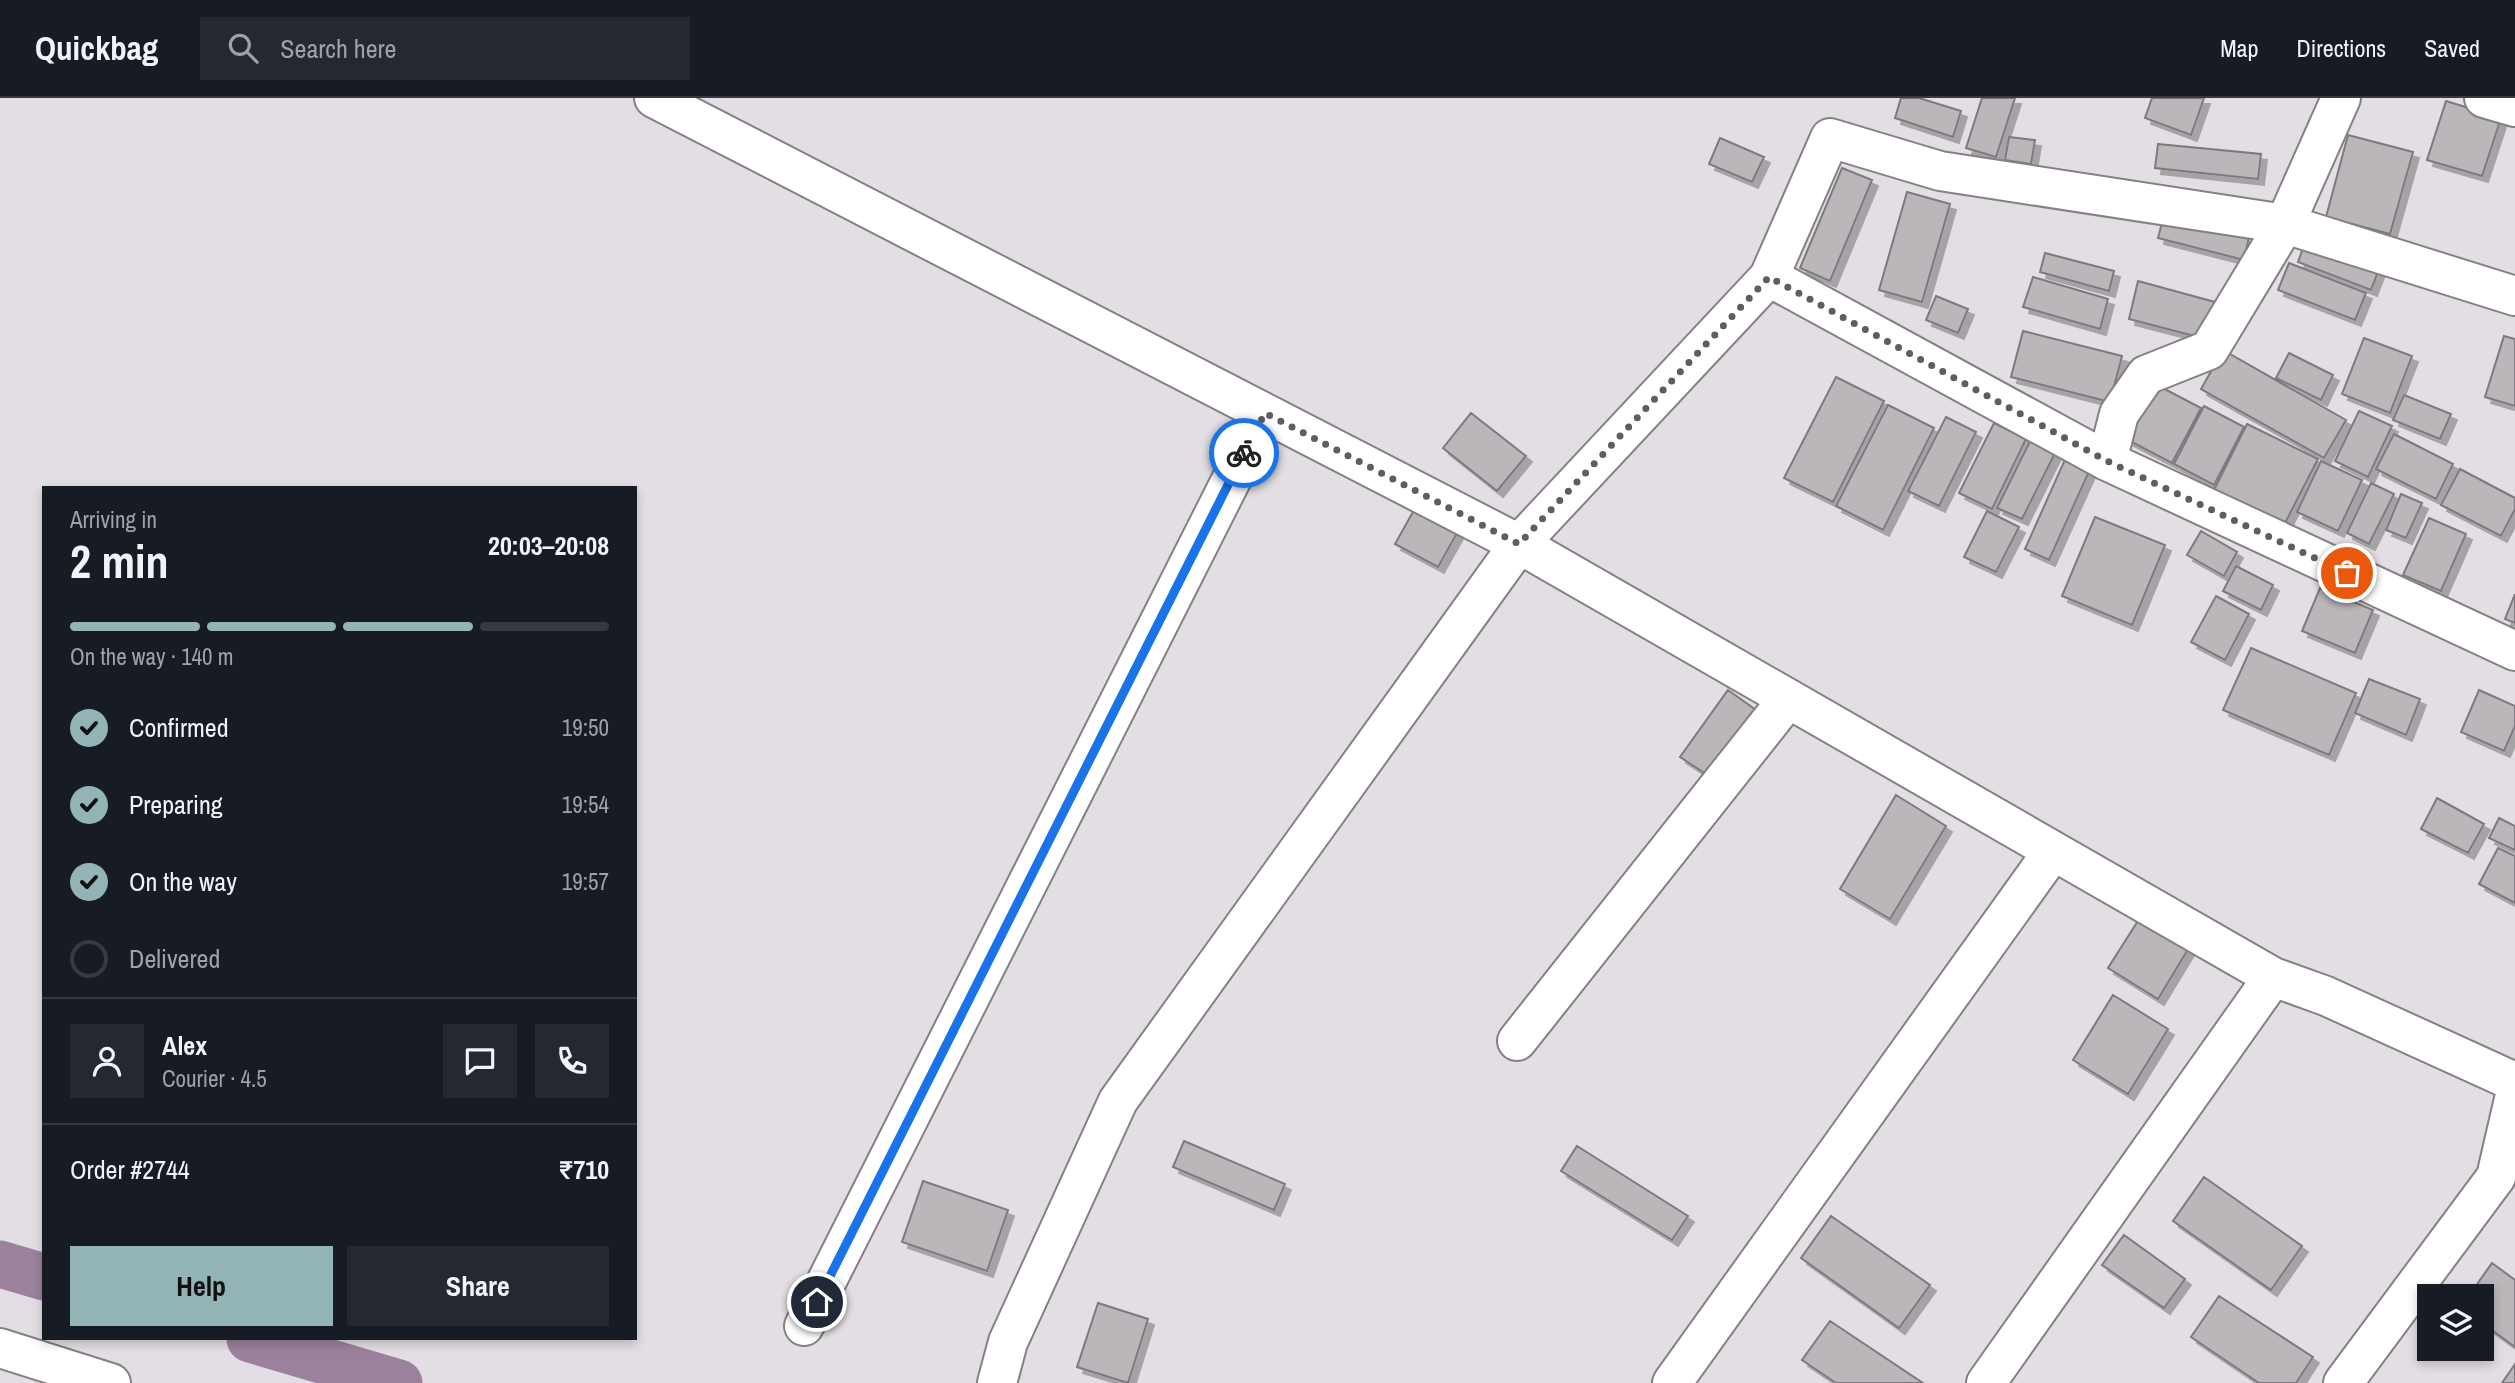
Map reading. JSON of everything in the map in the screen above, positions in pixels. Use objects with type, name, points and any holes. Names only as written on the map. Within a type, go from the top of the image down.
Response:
[{"type":"street","points":[[653,98],[1519,544],[2273,977],[2326,996],[2515,1082]]},
{"type":"street","points":[[2107,461],[2119,414],[2146,375],[2209,350],[2285,224],[2341,98]]},
{"type":"street","points":[[2484,98],[2515,107]]},
{"type":"street","points":[[997,1383],[1008,1342],[1118,1101],[1519,544],[1769,277],[1830,138],[1940,171],[2285,224],[2515,296]]},
{"type":"street","points":[[1769,277],[2107,461],[2515,651]]},
{"type":"street","points":[[804,1326],[1265,413]]},
{"type":"street","points":[[1517,1041],[1788,699]]},
{"type":"street","points":[[1672,1383],[2053,850]]},
{"type":"street","points":[[1986,1383],[2273,977]]},
{"type":"street","points":[[2343,1383],[2496,1177],[2515,1095]]},
{"type":"street","points":[[0,1348],[111,1383]]},
{"type":"building","points":[[1901,98],[1919,98],[1961,111],[1953,137],[1895,118]]},
{"type":"building","points":[[1982,98],[2015,98],[1996,157],[1966,148]]},
{"type":"building","points":[[2152,98],[2204,98],[2191,135],[2145,118]]},
{"type":"building","points":[[2446,101],[2501,118],[2482,176],[2427,160]]},
{"type":"building","points":[[2348,135],[2413,152],[2390,234],[2326,217]]},
{"type":"building","points":[[2009,137],[2035,140],[2031,164],[2005,160]]},
{"type":"building","points":[[1720,138],[1764,157],[1752,182],[1709,164]]},
{"type":"building","points":[[2158,144],[2261,154],[2258,179],[2155,168]]},
{"type":"building","points":[[1842,168],[1872,180],[1830,281],[1800,268]]},
{"type":"building","points":[[1907,192],[1950,204],[1922,302],[1879,290]]},
{"type":"building","points":[[2164,215],[2249,237],[2244,260],[2158,238]]},
{"type":"building","points":[[2306,240],[2379,269],[2371,290],[2298,262]]},
{"type":"building","points":[[2045,253],[2114,271],[2109,291],[2040,272]]},
{"type":"building","points":[[2289,263],[2366,293],[2355,320],[2278,290]]},
{"type":"building","points":[[2033,277],[2108,299],[2100,329],[2023,307]]},
{"type":"building","points":[[2138,281],[2215,302],[2206,339],[2129,319]]},
{"type":"building","points":[[1936,296],[1968,309],[1958,333],[1926,320]]},
{"type":"building","points":[[2023,331],[2122,356],[2110,402],[2011,377]]},
{"type":"building","points":[[2504,336],[2515,339],[2515,406],[2485,397]]},
{"type":"building","points":[[2364,338],[2412,356],[2390,413],[2342,394]]},
{"type":"building","points":[[2223,350],[2346,420],[2324,458],[2201,389]]},
{"type":"building","points":[[2289,353],[2333,375],[2321,400],[2276,378]]},
{"type":"building","points":[[1836,377],[1884,401],[1833,502],[1784,478]]},
{"type":"building","points":[[2155,384],[2201,408],[2172,463],[2126,439]]},
{"type":"building","points":[[2404,395],[2451,414],[2440,439],[2393,420]]},
{"type":"building","points":[[1888,405],[1934,428],[1883,530],[1836,506]]},
{"type":"building","points":[[2204,406],[2244,427],[2214,485],[2174,464]]},
{"type":"building","points":[[2359,411],[2392,426],[2368,477],[2335,461]]},
{"type":"building","points":[[1471,413],[1526,456],[1497,491],[1443,448]]},
{"type":"building","points":[[1946,417],[1976,432],[1939,506],[1908,491]]},
{"type":"building","points":[[1994,423],[2026,439],[1992,509],[1959,493]]},
{"type":"building","points":[[2247,424],[2318,459],[2284,525],[2214,490]]},
{"type":"building","points":[[2394,434],[2453,464],[2436,499],[2376,469]]},
{"type":"building","points":[[2033,435],[2058,447],[2022,519],[1997,508]]},
{"type":"building","points":[[2067,455],[2091,467],[2049,560],[2025,549]]},
{"type":"building","points":[[2321,461],[2362,480],[2338,531],[2297,512]]},
{"type":"building","points":[[2460,469],[2515,498],[2515,509],[2501,536],[2441,505]]},
{"type":"building","points":[[2371,483],[2394,494],[2369,544],[2347,533]]},
{"type":"building","points":[[2401,494],[2422,503],[2406,538],[2386,530]]},
{"type":"building","points":[[1414,510],[1457,533],[1438,567],[1395,544]]},
{"type":"building","points":[[1987,511],[2019,527],[1996,572],[1964,557]]},
{"type":"building","points":[[2095,517],[2165,545],[2132,625],[2062,596]]},
{"type":"building","points":[[2429,518],[2466,534],[2441,591],[2403,575]]},
{"type":"building","points":[[2201,531],[2237,552],[2224,576],[2187,555]]},
{"type":"building","points":[[2236,566],[2273,585],[2261,610],[2223,591]]},
{"type":"building","points":[[2320,588],[2373,610],[2355,653],[2302,631]]},
{"type":"building","points":[[2515,594],[2515,623],[2505,619]]},
{"type":"building","points":[[2216,596],[2249,614],[2225,660],[2191,642]]},
{"type":"building","points":[[2251,648],[2356,693],[2329,755],[2223,710]]},
{"type":"building","points":[[2369,679],[2420,699],[2406,735],[2355,713]]},
{"type":"building","points":[[1728,690],[1756,710],[1709,776],[1680,757]]},
{"type":"building","points":[[2479,690],[2515,706],[2515,726],[2504,751],[2461,732]]},
{"type":"building","points":[[1896,795],[1946,826],[1890,919],[1840,889]]},
{"type":"building","points":[[2437,798],[2484,824],[2468,853],[2421,829]]},
{"type":"building","points":[[2499,818],[2515,826],[2515,850],[2489,838]]},
{"type":"building","points":[[2498,848],[2515,856],[2515,903],[2479,884]]},
{"type":"building","points":[[2141,916],[2190,946],[2158,999],[2108,968]]},
{"type":"building","points":[[2113,995],[2168,1029],[2128,1094],[2073,1060]]},
{"type":"building","points":[[1184,1141],[1285,1184],[1274,1210],[1173,1167]]},
{"type":"building","points":[[1577,1146],[1688,1216],[1672,1240],[1561,1171]]},
{"type":"building","points":[[2204,1177],[2302,1246],[2271,1290],[2173,1221]]},
{"type":"building","points":[[923,1181],[1008,1210],[987,1271],[902,1242]]},
{"type":"building","points":[[1831,1216],[1930,1285],[1899,1328],[1801,1258]]},
{"type":"building","points":[[2124,1235],[2185,1279],[2164,1308],[2102,1265]]},
{"type":"building","points":[[2492,1263],[2515,1280],[2515,1347],[2494,1332],[2494,1284],[2477,1284]]},
{"type":"building","points":[[2219,1296],[2313,1357],[2296,1383],[2259,1383],[2191,1337]]},
{"type":"building","points":[[1098,1303],[1148,1319],[1128,1383],[1077,1367]]},
{"type":"building","points":[[1830,1321],[1923,1383],[1836,1383],[1802,1360]]},
{"type":"building","points":[[2515,1364],[2515,1383],[2502,1383]]},
{"type":"waterway","points":[[0,1264],[42,1276]]},
{"type":"waterway","points":[[253,1340],[399,1383]]},
{"type":"way so far","points":[[1244,453],[1265,413],[1519,544],[1769,277],[2107,461],[2347,573]]},
{"type":"route","points":[[817,1302],[1244,453]]}]
